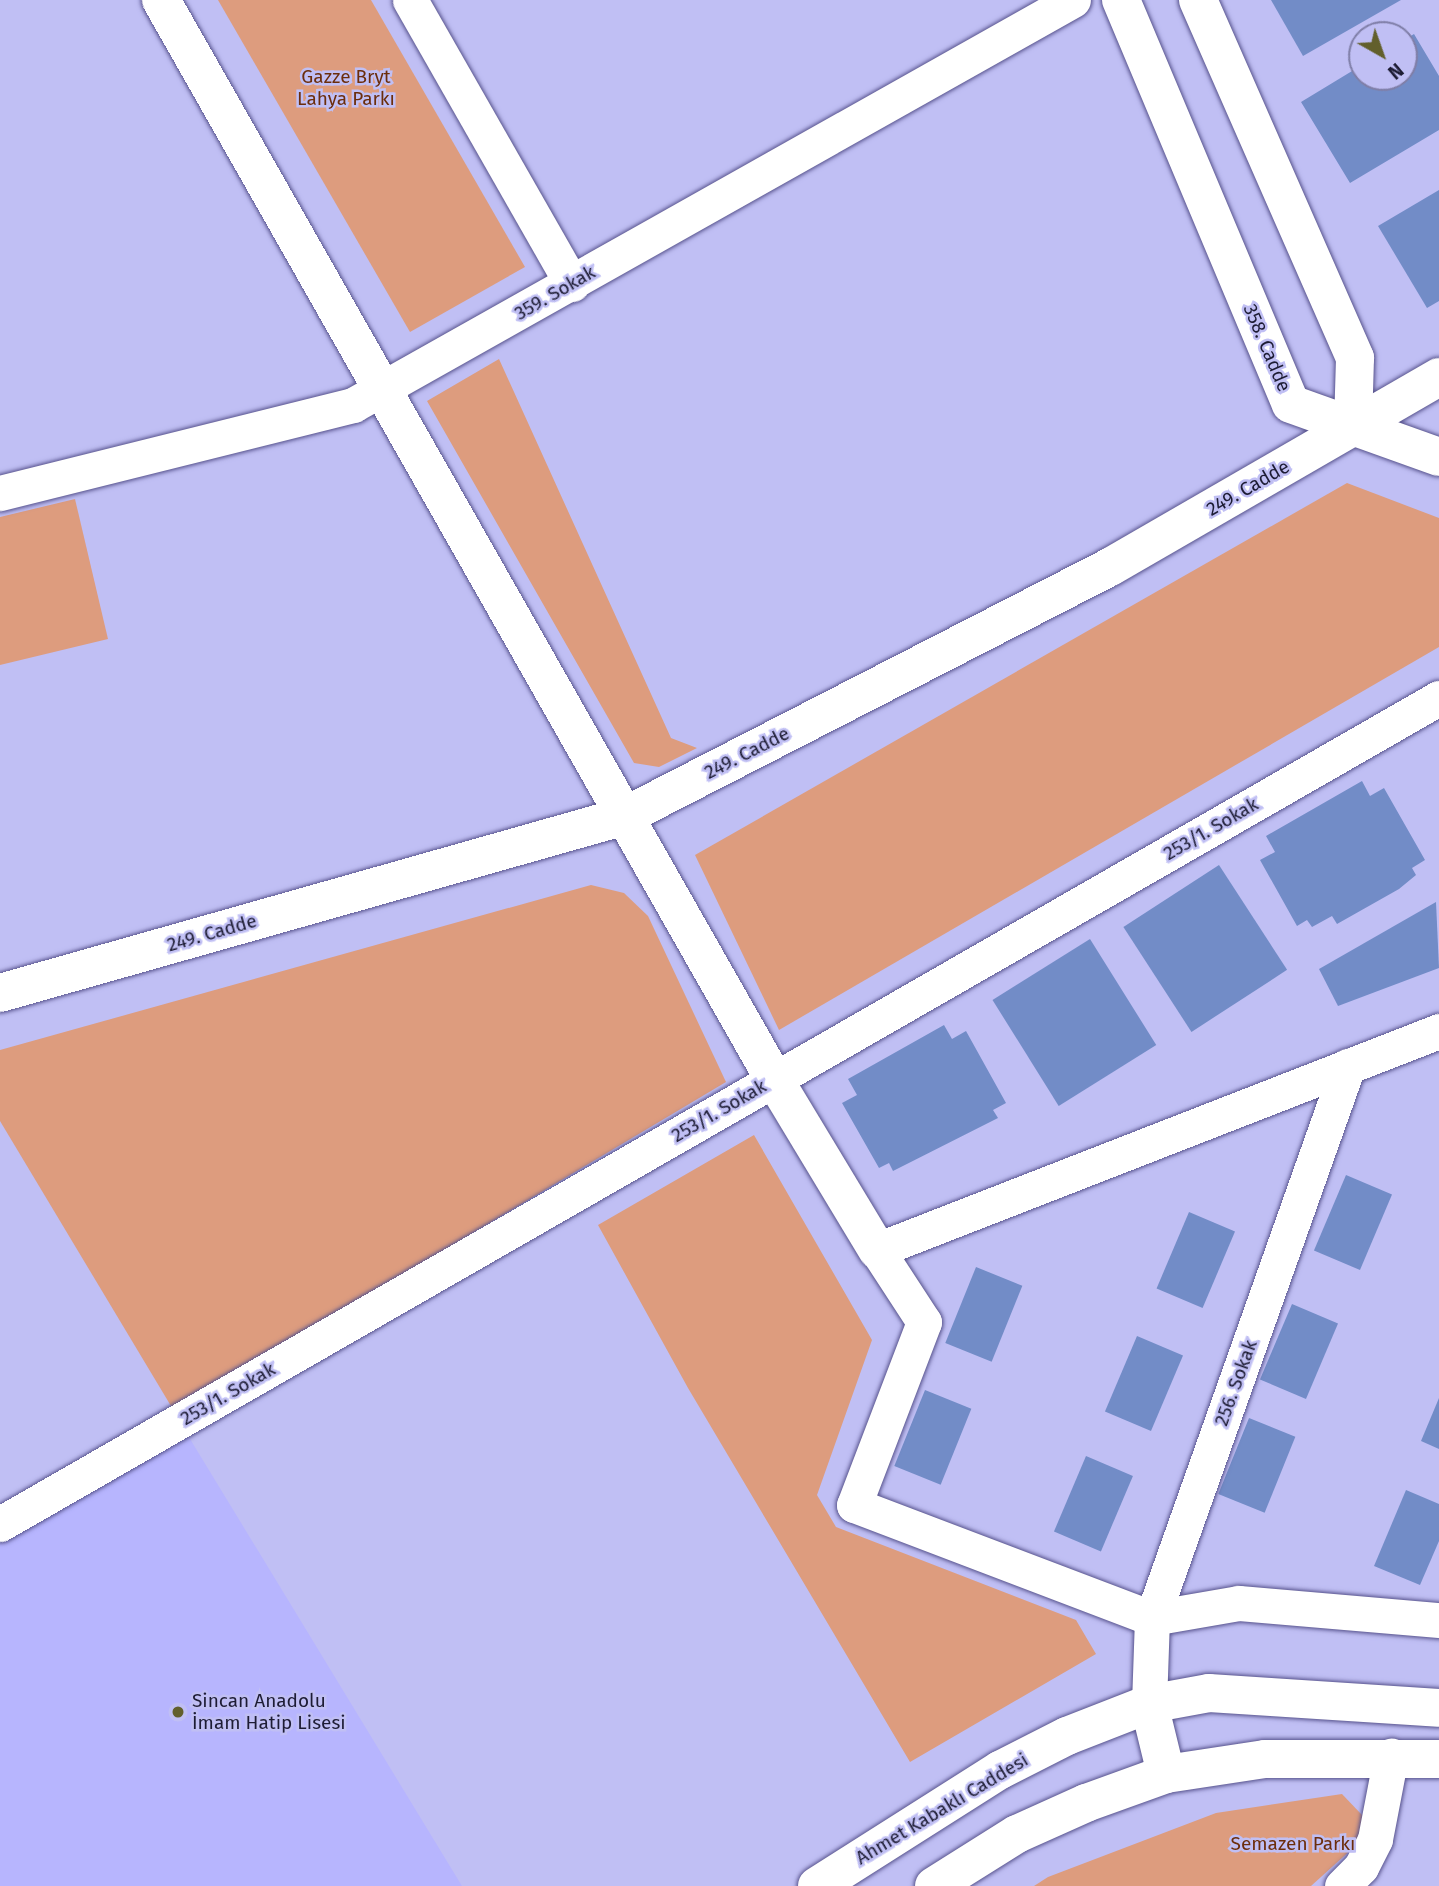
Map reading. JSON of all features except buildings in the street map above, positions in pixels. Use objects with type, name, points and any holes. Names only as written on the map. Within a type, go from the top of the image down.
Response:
[{"type":"street","points":[[161,0],[774,1079],[877,1250],[924,1322],[854,1505],[1152,1619],[1238,1603],[1439,1620]]},
{"type":"street","points":[[410,0],[572,284]]},
{"type":"street","name":"359. Sokak","points":[[0,493],[321,416],[383,391],[1073,0]]},
{"type":"street","name":"358. Cadde","points":[[1121,0],[1291,404],[1439,457]]},
{"type":"street","points":[[1198,0],[1355,358],[1353,427]]},
{"type":"street","name":"249. Cadde","points":[[0,993],[625,816],[1110,567],[1439,377]]},
{"type":"street","name":"253/1. Sokak","points":[[0,1524],[1439,698]]},
{"type":"street","points":[[877,1250],[1439,1031]]},
{"type":"street","name":"256. Sokak","points":[[1149,1704],[1152,1619],[1348,1066]]},
{"type":"street","name":"Ahmet Kabaklı Caddesi","points":[[817,1886],[1000,1770],[1067,1736],[1149,1704],[1209,1693],[1303,1696],[1439,1708]]},
{"type":"street","points":[[1149,1704],[1166,1774]]},
{"type":"street","points":[[1342,1886],[1361,1867],[1375,1839],[1391,1756]]},
{"type":"street","points":[[934,1886],[1017,1834],[1086,1802],[1166,1774],[1265,1759],[1391,1756],[1439,1759]]},
{"type":"shaded area","name":"Sincan Anadolu İmam Hatip Lisesi","points":[[187,1434],[462,1886],[0,1886],[0,1539]]},
{"type":"green space","name":"Gazze Bryt Lahya Parkı","points":[[218,0],[371,0],[525,267],[410,332]]},
{"type":"green space","points":[[499,359],[671,738],[697,748],[659,767],[634,763],[427,401]]},
{"type":"green space","points":[[1347,483],[1439,518],[1439,647],[779,1030],[695,855]]},
{"type":"green space","points":[[75,499],[108,639],[0,665],[0,517]]},
{"type":"green space","points":[[591,885],[624,893],[648,916],[726,1082],[174,1411],[0,1121],[0,1050]]},
{"type":"green space","points":[[754,1135],[872,1340],[817,1495],[836,1527],[1076,1620],[1096,1654],[910,1762],[688,1388],[598,1225]]},
{"type":"green space","name":"Semazen Parkı","points":[[1342,1794],[1362,1815],[1363,1839],[1311,1886],[1034,1886],[1048,1877],[1216,1813]]},
{"type":"place","name":"Sincan Anadolu İmam Hatip Lisesi","points":[[178,1712]]}]
